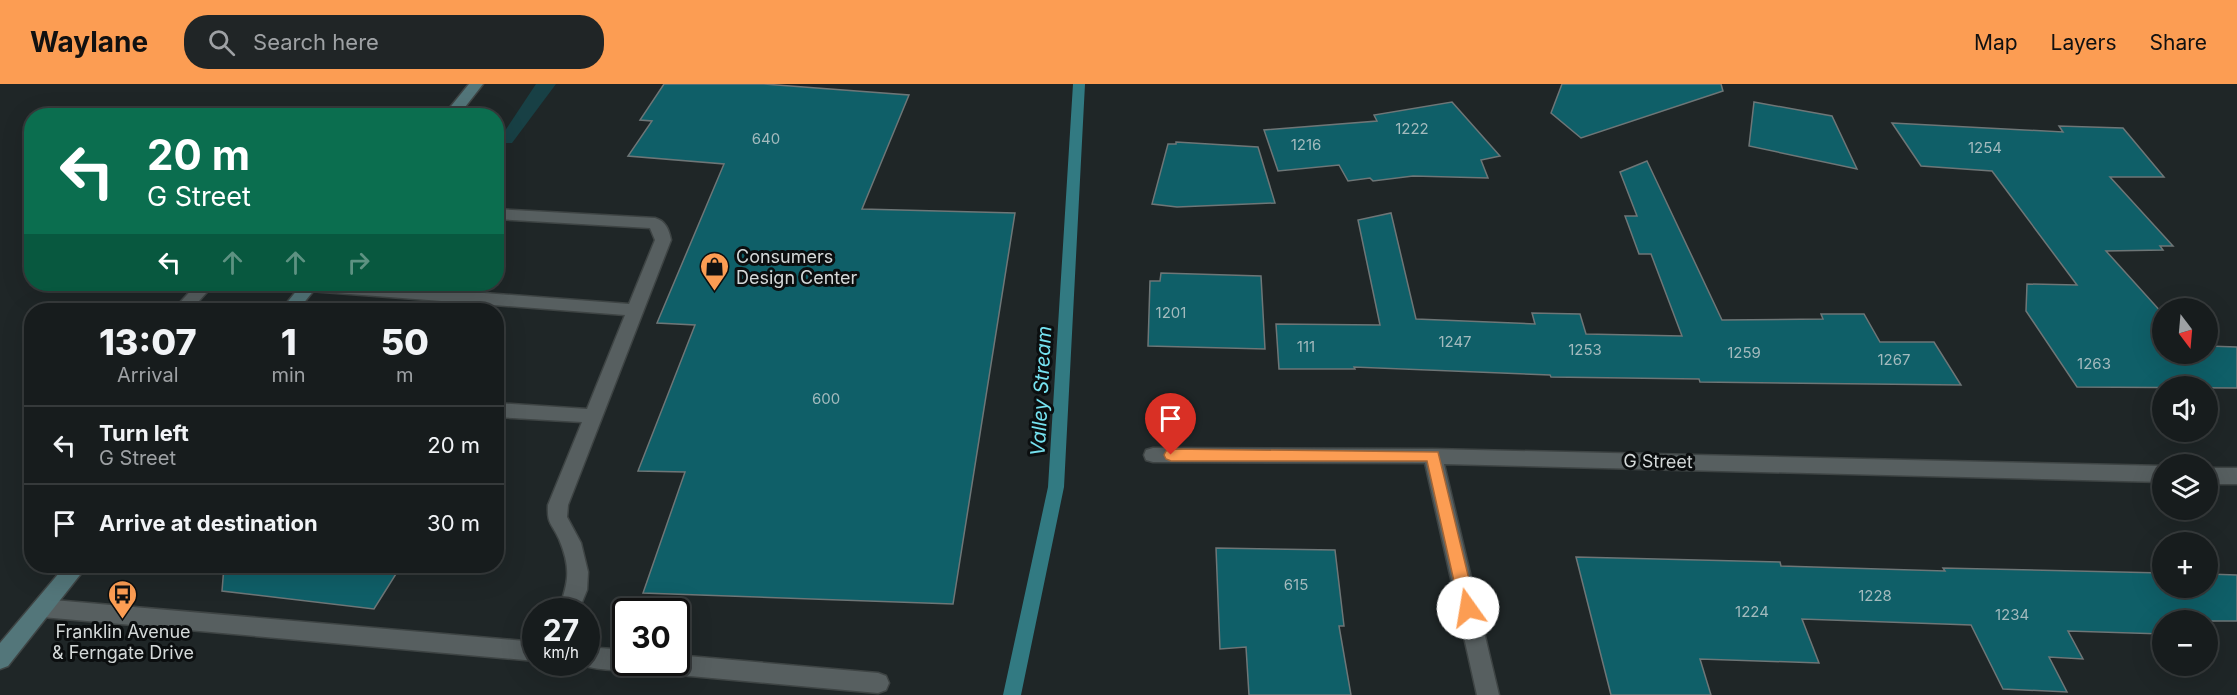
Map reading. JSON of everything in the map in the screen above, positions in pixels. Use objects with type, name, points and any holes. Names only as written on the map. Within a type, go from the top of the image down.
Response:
[{"type":"main road","points":[[456,108],[476,84]]},
{"type":"main road","points":[[295,303],[304,291]]},
{"type":"main road","points":[[0,659],[71,573]]},
{"type":"street","points":[[504,214],[655,223],[661,230],[663,240],[558,505],[557,519],[565,527],[577,568],[577,590],[573,598]]},
{"type":"street","points":[[188,303],[200,291]]},
{"type":"street","points":[[398,291],[635,310]]},
{"type":"street","points":[[504,410],[593,416]]},
{"type":"street","name":"G Street","points":[[1153,455],[1433,456],[2152,474]]},
{"type":"street","points":[[1433,456],[1488,695]]},
{"type":"street","points":[[2218,476],[2237,476]]},
{"type":"street","points":[[42,608],[522,651]]},
{"type":"street","points":[[690,666],[878,683]]},
{"type":"shaded area","points":[[536,84],[556,84],[512,143],[504,143],[504,132]]},
{"type":"building","points":[[664,84],[764,84],[909,95],[862,209],[1015,213],[953,604],[643,593],[685,472],[638,471],[695,325],[657,323],[724,164],[628,156],[652,121],[640,120]]},
{"type":"building","points":[[1562,84],[1721,84],[1723,91],[1581,138],[1551,113]]},
{"type":"building","points":[[1452,102],[1500,156],[1481,160],[1488,178],[1413,176],[1373,181],[1370,178],[1348,181],[1339,165],[1278,171],[1264,130],[1377,121],[1374,115]]},
{"type":"building","points":[[1754,102],[1832,116],[1857,169],[1749,146]]},
{"type":"building","points":[[1892,123],[2063,132],[2059,126],[2123,128],[2164,177],[2110,177],[2173,246],[2160,246],[2163,250],[2106,251],[2152,302],[2152,364],[2218,364],[2218,346],[2237,347],[2237,388],[2218,388],[2218,376],[2152,376],[2152,387],[2077,387],[2026,311],[2027,284],[2077,285],[1992,171],[1921,166]]},
{"type":"building","points":[[1176,142],[1258,147],[1275,203],[1177,207],[1152,204],[1168,144],[1176,144]]},
{"type":"building","points":[[1647,161],[1722,320],[1823,319],[1821,314],[1864,314],[1880,342],[1934,342],[1961,385],[1700,382],[1699,379],[1551,377],[1550,375],[1354,367],[1355,369],[1279,369],[1276,324],[1380,325],[1358,220],[1391,213],[1416,319],[1535,324],[1532,313],[1580,314],[1586,334],[1682,336],[1651,254],[1639,254],[1625,216],[1637,216],[1620,172]]},
{"type":"building","points":[[1161,273],[1261,276],[1265,349],[1148,346],[1150,281],[1160,281]]},
{"type":"building","points":[[1216,548],[1335,550],[1344,626],[1339,626],[1351,695],[1249,695],[1246,647],[1220,649]]},
{"type":"building","points":[[1576,557],[1780,562],[1781,566],[1945,571],[1943,568],[2152,573],[2152,598],[2218,598],[2218,574],[2237,575],[2237,621],[2218,621],[2218,610],[2152,610],[2152,634],[2068,631],[2083,659],[2049,657],[2067,692],[2003,689],[1971,625],[1802,619],[1819,663],[1700,659],[1711,695],[1611,695]]},
{"type":"building","points":[[223,573],[397,573],[374,609],[222,591]]},
{"type":"waterway","name":"Valley Stream","points":[[1012,695],[1056,487],[1079,84]]},
{"type":"place","name":"Consumers Design Center","points":[[715,292]]},
{"type":"place","name":"Franklin Avenue & Ferngate Drive","points":[[123,620]]},
{"type":"route","points":[[1171,455],[1433,456],[1468,608]]}]
